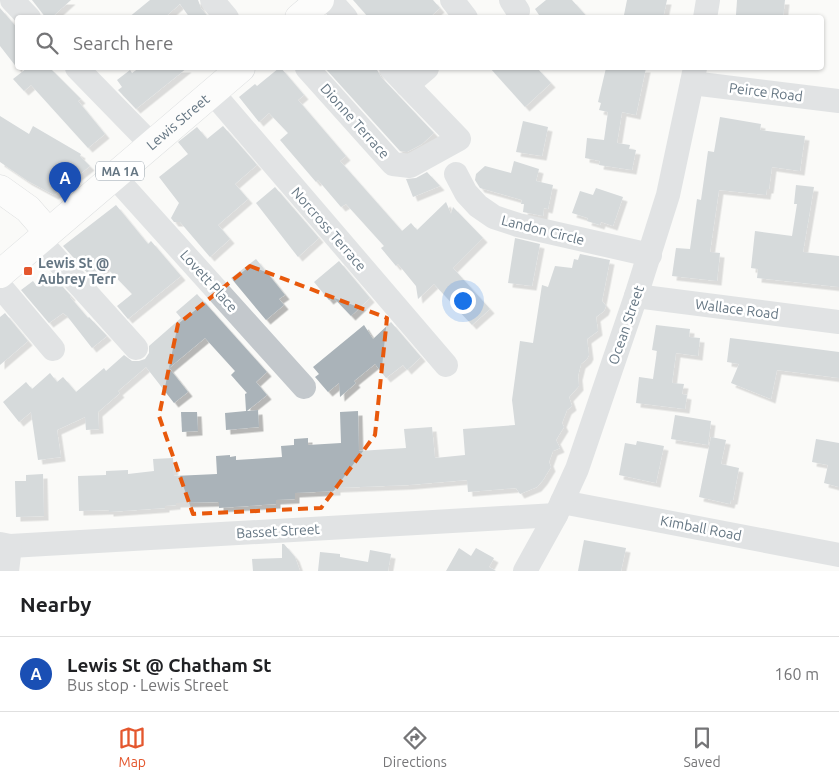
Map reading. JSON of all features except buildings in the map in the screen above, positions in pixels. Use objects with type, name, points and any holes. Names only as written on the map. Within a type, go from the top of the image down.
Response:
[{"type":"main road","points":[[302,15],[320,0]]},
{"type":"main road","name":"Lewis Street","points":[[0,274],[239,70]]},
{"type":"main road","points":[[0,189],[28,209],[44,236]]},
{"type":"street","points":[[12,0],[26,15]]},
{"type":"street","points":[[212,0],[225,15]]},
{"type":"street","points":[[330,0],[343,15]]},
{"type":"street","points":[[452,0],[464,15]]},
{"type":"street","points":[[706,15],[708,0]]},
{"type":"street","points":[[79,70],[151,144]]},
{"type":"street","name":"Dionne Terrace","points":[[310,70],[393,164],[410,166],[460,139],[407,85]]},
{"type":"street","points":[[393,70],[407,85],[425,70]]},
{"type":"street","name":"Peirce Road","points":[[694,76],[839,101]]},
{"type":"street","name":"Ocean Street","points":[[525,571],[559,509],[576,469],[650,255],[670,187],[694,76]]},
{"type":"street","name":"Norcross Terrace","points":[[212,92],[446,365]]},
{"type":"street","name":"Landon Circle","points":[[456,174],[466,193],[478,206],[494,217],[518,225],[650,255]]},
{"type":"street","name":"Lovett Place","points":[[114,176],[304,387]]},
{"type":"street","points":[[44,236],[136,348]]},
{"type":"street","points":[[0,286],[53,349]]},
{"type":"street","name":"Wallace Road","points":[[636,296],[839,322]]},
{"type":"street","name":"Basset Street","points":[[5,545],[559,509]]},
{"type":"street","name":"Kimball Road","points":[[559,509],[839,555]]},
{"type":"street","points":[[5,545],[7,571]]},
{"type":"highlighted area","points":[[250,266],[387,318],[375,435],[321,508],[193,514],[159,416],[178,324]]},
{"type":"place","name":"Lewis St @ Chatham St","points":[[65,203]]},
{"type":"place","name":"Lewis St @ Aubrey Terr","points":[[28,271]]}]
